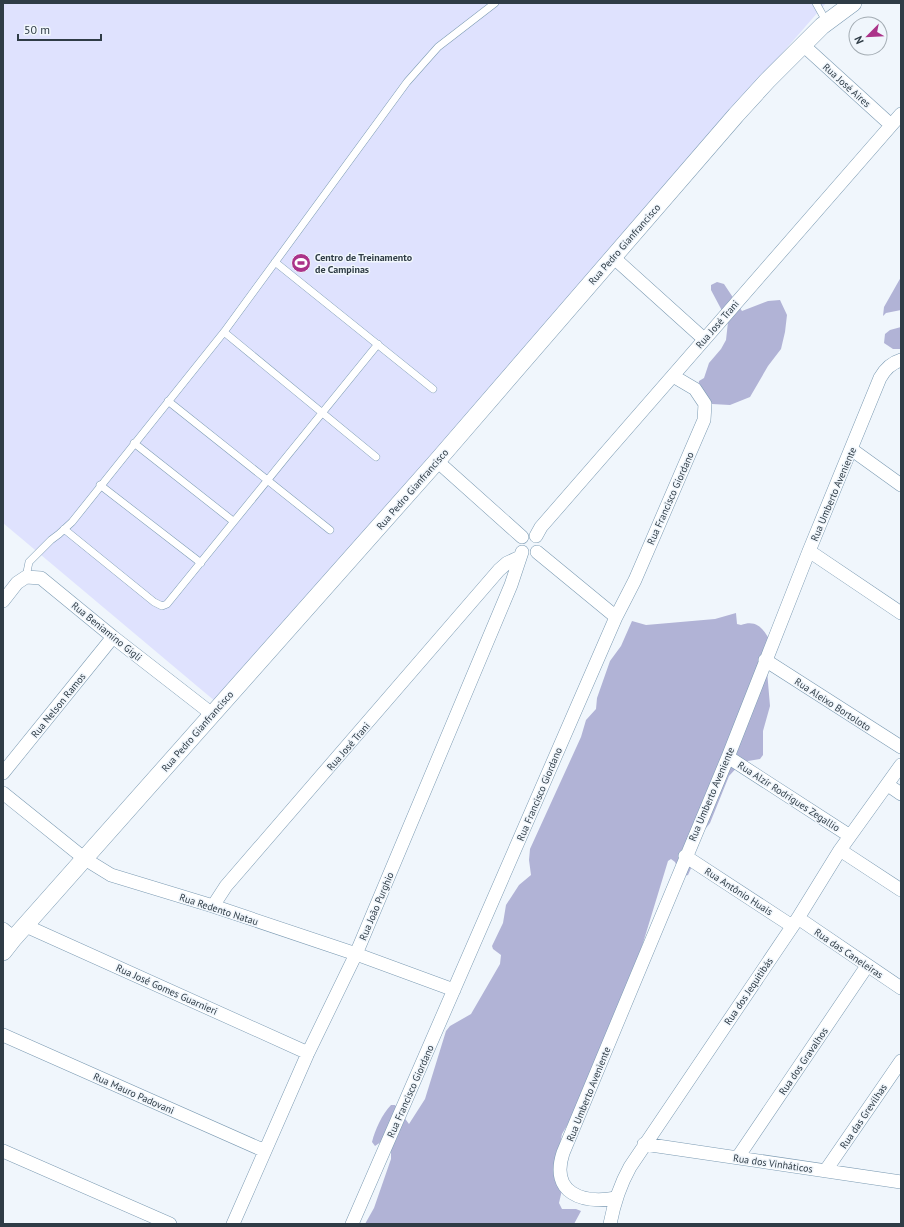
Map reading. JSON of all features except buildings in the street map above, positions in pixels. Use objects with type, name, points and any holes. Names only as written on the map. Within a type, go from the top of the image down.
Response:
[{"type":"street","name":"Rua Pedro Gianfrancisco","points":[[3,952],[14,931],[85,859],[437,461],[736,114],[824,23],[838,3]]},
{"type":"street","name":"Rua Pedro Gianfrancisco","points":[[824,23],[853,3]]},
{"type":"street","name":"Rua José Aires","points":[[803,45],[891,125]]},
{"type":"street","name":"Rua José Trani","points":[[536,536],[541,527],[901,114]]},
{"type":"street","points":[[613,258],[704,339]]},
{"type":"street","name":"Rua Umberto Aveniente","points":[[616,1198],[598,1201],[578,1197],[570,1192],[561,1178],[560,1165],[685,856],[728,757],[808,551],[880,378],[886,368],[895,361],[901,360]]},
{"type":"street","name":"Rua Francisco Giordano","points":[[352,1224],[616,617],[634,580],[704,420],[705,404],[696,389],[672,376]]},
{"type":"street","points":[[851,449],[901,485]]},
{"type":"street","points":[[437,461],[522,537]]},
{"type":"street","points":[[527,554],[540,545],[536,536],[530,534],[522,537],[518,543],[520,550],[616,617]]},
{"type":"street","points":[[808,551],[901,613]]},
{"type":"street","name":"Rua José Trani","points":[[213,906],[226,886],[486,587],[499,570],[508,563],[527,554]]},
{"type":"street","name":"Rua João Purghio","points":[[233,1224],[308,1053],[356,954],[511,585],[527,554]]},
{"type":"street","points":[[3,601],[17,583],[26,577]]},
{"type":"street","name":"Rua Beniamino Gigli","points":[[26,577],[41,578],[113,637],[212,714]]},
{"type":"street","points":[[486,587],[501,584],[511,585]]},
{"type":"street","name":"Rua Nelson Ramos","points":[[3,773],[113,637]]},
{"type":"street","name":"Rua Aleixo Bortoloto","points":[[766,660],[901,747]]},
{"type":"street","name":"Rua Alzir Rodrigues Zegallio","points":[[728,757],[850,836]]},
{"type":"street","name":"Rua dos Jequitibás","points":[[612,1224],[616,1198],[622,1180],[644,1144],[795,922],[840,850],[901,765]]},
{"type":"street","points":[[888,785],[901,794]]},
{"type":"street","name":"Rua Redento Natau","points":[[3,793],[85,859],[111,875],[213,906],[356,954],[454,990]]},
{"type":"street","points":[[840,850],[901,890]]},
{"type":"street","name":"Rua Antônio Huais","points":[[685,856],[795,922]]},
{"type":"street","name":"Rua das Caneleiras","points":[[795,922],[868,966],[901,988]]},
{"type":"street","name":"Rua José Gomes Guarnieri","points":[[14,931],[308,1053]]},
{"type":"street","name":"Rua dos Gravalhos","points":[[738,1157],[868,966]]},
{"type":"street","name":"Rua Mauro Padovani","points":[[3,1035],[265,1151]]},
{"type":"street","name":"Rua das Grevilhas","points":[[826,1170],[901,1061]]},
{"type":"street","name":"Rua dos Vinháticos","points":[[644,1144],[901,1182]]},
{"type":"street","points":[[3,1151],[170,1224]]},
{"type":"lane","points":[[26,577],[29,562],[72,522],[100,485],[224,332],[407,82],[438,47],[495,3]]},
{"type":"lane","points":[[816,3],[824,23]]},
{"type":"lane","points":[[275,262],[433,389]]},
{"type":"lane","points":[[224,332],[376,457]]},
{"type":"lane","points":[[64,529],[154,602],[162,606],[167,604],[378,344]]},
{"type":"lane","points":[[168,401],[330,530]]},
{"type":"lane","points":[[134,443],[233,521]]},
{"type":"lane","points":[[100,485],[201,563]]},
{"type":"shaded area","name":"Centro de Treinamento de Campinas","points":[[3,3],[826,3],[216,702],[3,523]]},
{"type":"shaded area","points":[[901,277],[901,310],[886,313],[883,316],[884,307]]},
{"type":"shaded area","points":[[717,282],[724,284],[742,311],[768,301],[780,300],[787,315],[781,349],[768,366],[750,397],[730,405],[712,404],[697,396],[699,381],[704,378],[709,363],[721,349],[726,340],[728,322],[711,290],[711,285]]},
{"type":"shaded area","points":[[901,327],[901,349],[893,349],[884,343],[885,334],[890,330]]},
{"type":"shaded area","points":[[736,613],[737,624],[741,625],[752,623],[760,627],[772,644],[766,659],[770,706],[763,731],[763,755],[760,759],[742,762],[729,776],[710,823],[691,847],[692,866],[688,875],[681,877],[675,862],[671,859],[668,861],[643,943],[595,1079],[562,1134],[557,1160],[562,1190],[559,1203],[562,1209],[576,1209],[581,1211],[574,1224],[365,1224],[374,1208],[391,1159],[391,1135],[375,1146],[372,1142],[377,1127],[391,1105],[395,1105],[409,1124],[425,1099],[446,1031],[450,1026],[471,1014],[500,964],[501,955],[493,949],[492,946],[503,923],[506,905],[519,885],[531,875],[529,860],[530,849],[581,737],[586,720],[596,709],[597,698],[610,661],[621,646],[632,621],[646,625],[715,619]]},
{"type":"place","name":"Centro de Treinamento de Campinas","points":[[301,263]]}]
